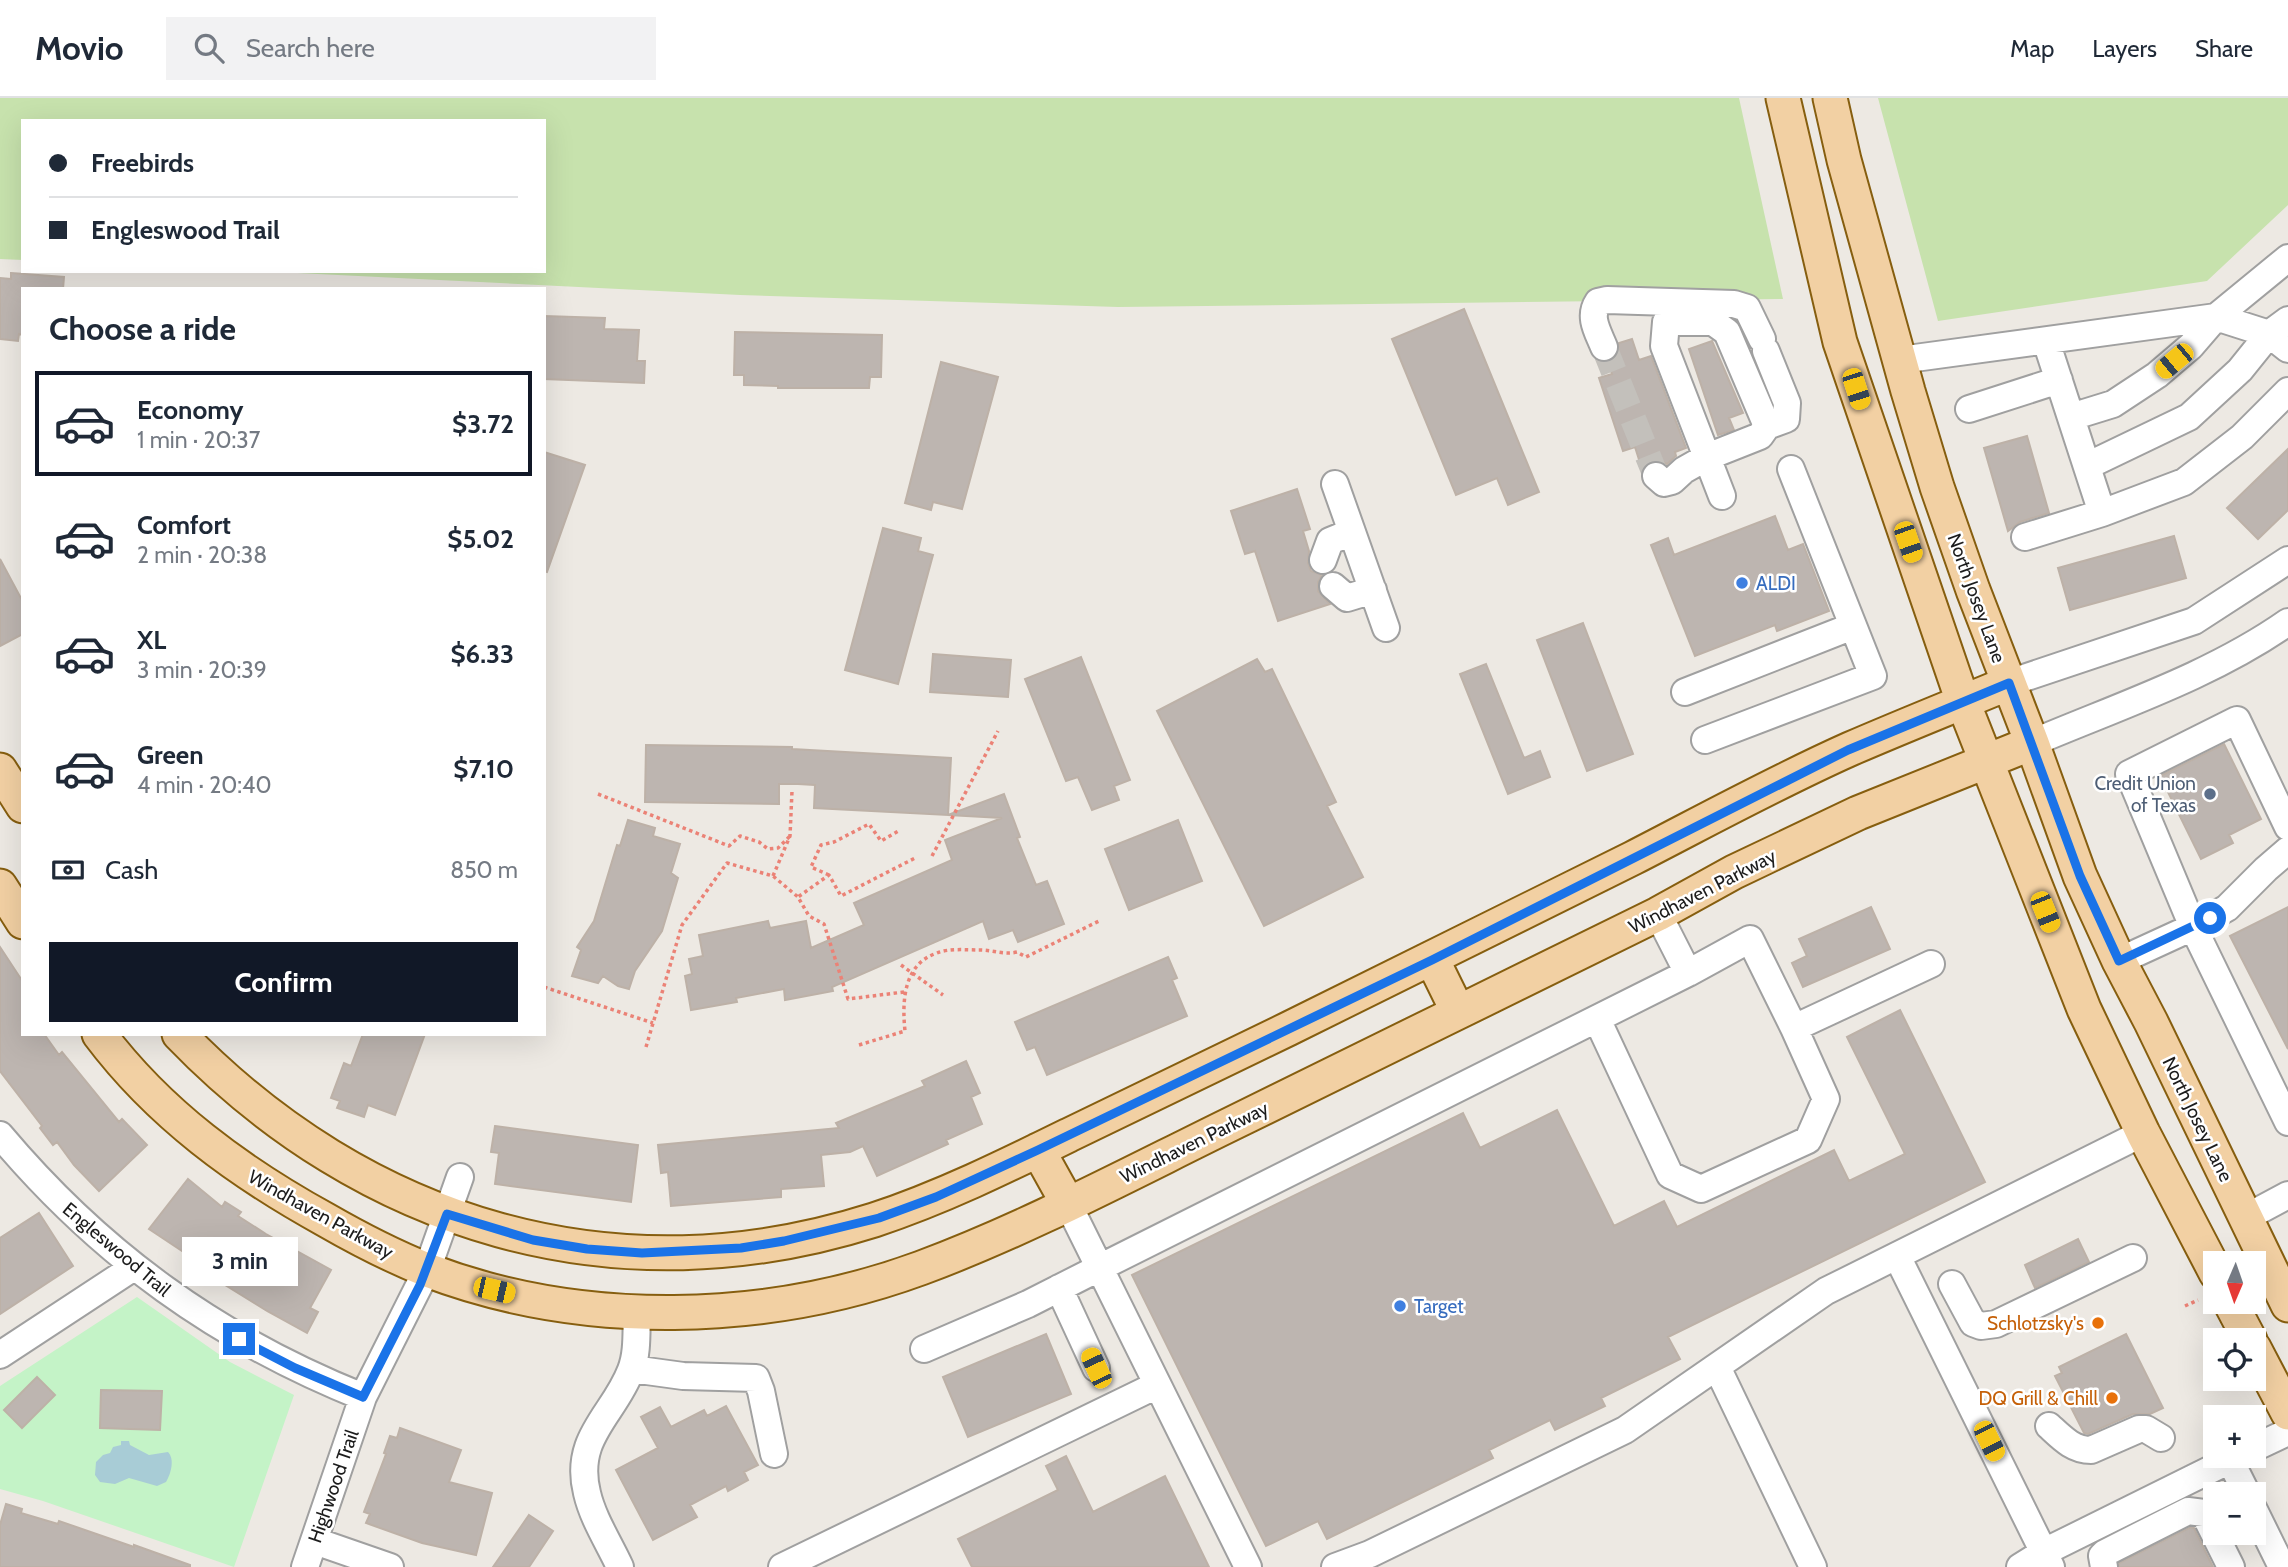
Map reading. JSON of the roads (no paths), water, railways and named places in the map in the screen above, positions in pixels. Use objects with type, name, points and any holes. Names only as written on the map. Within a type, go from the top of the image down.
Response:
[{"type":"main road","points":[[1783,98],[1840,342],[1963,702],[2084,1009],[2143,1133],[2203,1277]]},
{"type":"main road","name":"North Josey Lane","points":[[1830,98],[1844,160],[1937,487],[2080,876],[2288,1305]]},
{"type":"main road","points":[[181,1036],[227,1081],[298,1136],[334,1160],[384,1187],[447,1214],[533,1240],[587,1249],[642,1253],[741,1248],[822,1234],[879,1218],[936,1197],[1038,1150],[1432,960],[1836,756],[2009,683]]},
{"type":"main road","name":"Windhaven Parkway","points":[[101,1036],[174,1116],[245,1172],[347,1232],[427,1270],[480,1287],[533,1299],[636,1311],[745,1309],[821,1296],[920,1268],[1068,1205],[1658,914],[1734,872],[1858,813],[2032,743]]},
{"type":"main road","points":[[0,770],[21,803]]},
{"type":"main road","points":[[0,886],[21,919]]},
{"type":"main road","points":[[1432,960],[1458,1012]]},
{"type":"main road","points":[[1038,1150],[1068,1205]]},
{"type":"main road","points":[[2266,1371],[2288,1413]]},
{"type":"street","points":[[2071,417],[2113,404],[2157,376],[2191,346],[2216,317],[2288,258]]},
{"type":"street","points":[[1604,347],[1593,319],[1598,302],[1607,300],[1734,304],[1747,308],[1764,345],[1787,403],[1786,419],[1767,426],[1760,436],[1707,457],[1684,470],[1672,481],[1664,483],[1656,476]]},
{"type":"street","points":[[1900,360],[2216,317],[2282,334]]},
{"type":"street","points":[[1722,496],[1664,346],[1666,322],[1713,322],[1727,332],[1767,426]]},
{"type":"street","points":[[2087,466],[2189,417],[2282,334]]},
{"type":"street","points":[[2046,341],[2102,513]]},
{"type":"street","points":[[1969,409],[2059,380]]},
{"type":"street","points":[[2025,537],[2102,513],[2184,482],[2242,438],[2288,391]]},
{"type":"street","points":[[1705,740],[1873,676],[1791,469]]},
{"type":"street","points":[[1335,484],[1386,628]]},
{"type":"street","points":[[1323,560],[1330,541],[1352,532]]},
{"type":"street","points":[[2009,683],[2194,621],[2288,560]]},
{"type":"street","points":[[1334,586],[1347,598],[1373,590]]},
{"type":"street","name":"Windhaven Parkway","points":[[2032,743],[2210,668],[2261,641],[2288,622]]},
{"type":"street","points":[[1685,692],[1853,626]]},
{"type":"street","points":[[2288,827],[2237,720],[2129,774],[2193,927],[2288,1122]]},
{"type":"street","points":[[2119,961],[2227,908],[2288,850]]},
{"type":"street","points":[[1658,914],[1688,973]]},
{"type":"street","points":[[924,1349],[1059,1288],[1597,1018],[1688,973],[1750,939],[1826,1099],[1808,1140],[1701,1189],[1670,1175],[1597,1018]]},
{"type":"street","points":[[1794,1028],[1931,964]]},
{"type":"street","points":[[1335,1567],[1370,1554],[1625,1430],[1826,1291],[2143,1133]]},
{"type":"street","name":"Engleswood Trail","points":[[0,1135],[57,1199],[165,1291],[234,1336],[295,1368],[363,1397]]},
{"type":"street","name":"Highwood Trail","points":[[305,1567],[363,1397],[427,1270],[460,1177]]},
{"type":"street","points":[[2245,1218],[2288,1195]]},
{"type":"street","points":[[1068,1205],[1248,1567]]},
{"type":"street","points":[[1897,1256],[2048,1560]]},
{"type":"street","points":[[1952,1284],[1973,1323],[1987,1326],[2133,1258]]},
{"type":"street","points":[[0,1355],[134,1267]]},
{"type":"street","points":[[1059,1288],[1096,1368]]},
{"type":"street","points":[[620,1567],[595,1516],[584,1476],[591,1439],[632,1369],[636,1347],[636,1311]]},
{"type":"street","points":[[1717,1367],[1812,1567]]},
{"type":"street","points":[[632,1369],[683,1376],[756,1378],[774,1454]]},
{"type":"street","points":[[782,1567],[1157,1385]]},
{"type":"street","points":[[2049,1426],[2063,1440],[2083,1450],[2091,1450],[2138,1429],[2146,1429],[2161,1438]]},
{"type":"street","points":[[2266,1442],[2288,1432]]},
{"type":"street","points":[[2020,1567],[2048,1560],[2214,1468]]},
{"type":"street","points":[[2189,1480],[2203,1511]]},
{"type":"street","points":[[2104,1567],[2102,1556],[2105,1553],[2188,1511],[2203,1513]]},
{"type":"street","points":[[2266,1534],[2282,1567]]},
{"type":"street","points":[[315,1541],[390,1567]]},
{"type":"street","points":[[2220,1545],[2231,1567]]},
{"type":"water","points":[[121,1441],[129,1441],[130,1445],[149,1455],[168,1452],[172,1467],[166,1482],[157,1486],[129,1478],[115,1484],[100,1482],[95,1475],[96,1462],[103,1455],[110,1453],[113,1447],[121,1445]]},
{"type":"tunnel","points":[[1604,347],[1656,476]]},
{"type":"place","name":"ALDI","points":[[1742,583]]},
{"type":"place","name":"Credit Union of Texas","points":[[2210,794]]},
{"type":"place","name":"Target","points":[[1400,1306]]},
{"type":"place","name":"Schlotzsky's","points":[[2098,1323]]},
{"type":"place","name":"DQ Grill & Chill","points":[[2112,1398]]}]
